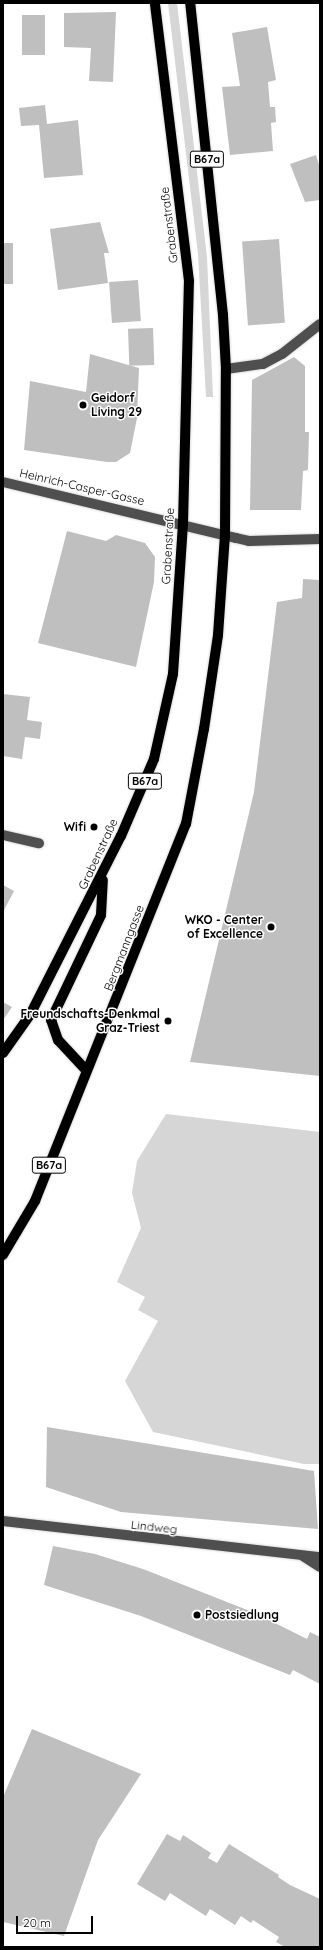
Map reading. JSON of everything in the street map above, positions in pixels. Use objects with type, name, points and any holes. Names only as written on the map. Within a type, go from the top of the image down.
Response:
[{"type":"main road","name":"Grabenstraße","points":[[3,1053],[30,1016],[104,872],[154,759],[173,674],[183,524],[189,281],[155,3]]},
{"type":"main road","name":"B67a","points":[[190,3],[223,315],[226,369],[225,536]]},
{"type":"main road","name":"Bergmanngasse","points":[[3,1255],[35,1202],[86,1070],[111,1015],[186,824],[204,729],[218,635],[225,536]]},
{"type":"main road","points":[[86,1070],[58,1040],[51,1020],[101,915],[104,872]]},
{"type":"street","points":[[226,369],[263,364],[282,354],[320,324]]},
{"type":"street","name":"Heinrich-Casper-Gasse","points":[[3,482],[249,541],[320,538]]},
{"type":"street","points":[[3,835],[39,843]]},
{"type":"street","name":"Lindweg","points":[[3,1521],[320,1557]]},
{"type":"street","name":"Lindweg","points":[[303,1556],[320,1567]]},
{"type":"shaded area","points":[[168,3],[177,3],[207,257],[213,397],[206,397],[198,254]]},
{"type":"shaded area","points":[[166,1114],[320,1132],[320,1464],[304,1464],[153,1432],[125,1381],[158,1321],[138,1310],[145,1297],[117,1282],[141,1228],[132,1193],[137,1161]]},
{"type":"building","points":[[116,12],[113,82],[89,81],[91,48],[64,47],[64,13]]},
{"type":"building","points":[[22,15],[45,15],[45,55],[22,55]]},
{"type":"building","points":[[267,27],[276,80],[268,82],[270,107],[275,107],[276,122],[271,123],[273,151],[230,155],[222,87],[240,86],[232,33]]},
{"type":"building","points":[[45,105],[47,124],[78,120],[83,175],[44,178],[39,125],[21,126],[19,108]]},
{"type":"building","points":[[316,155],[320,168],[320,200],[305,202],[290,164]]},
{"type":"building","points":[[100,222],[109,253],[104,253],[108,283],[58,290],[50,229]]},
{"type":"building","points":[[279,239],[285,323],[248,325],[242,242]]},
{"type":"building","points":[[3,243],[13,243],[13,284],[3,284]]},
{"type":"building","points":[[138,280],[141,321],[112,323],[109,282]]},
{"type":"building","points":[[153,328],[154,365],[129,366],[128,329]]},
{"type":"building","name":"Geidorf Living 29","points":[[90,354],[139,368],[137,418],[130,453],[116,462],[107,462],[24,450],[30,381],[86,392]]},
{"type":"building","points":[[294,357],[305,366],[305,432],[309,432],[308,470],[303,471],[301,510],[250,510],[252,380]]},
{"type":"building","points":[[67,531],[106,541],[116,535],[145,543],[155,557],[154,582],[136,667],[38,643]]},
{"type":"building","name":"WKO - Center of Excellence","points":[[303,579],[320,580],[320,1076],[190,1062],[254,792],[277,602],[302,598]]},
{"type":"building","points":[[3,694],[30,697],[27,720],[42,722],[40,739],[25,737],[22,759],[3,756]]},
{"type":"building","points":[[3,885],[14,891],[3,912]]},
{"type":"building","points":[[3,1002],[12,1007],[3,1020]]},
{"type":"building","points":[[47,1427],[314,1471],[318,1529],[121,1512],[46,1487]]},
{"type":"building","name":"Postsiedlung","points":[[53,1546],[95,1554],[143,1569],[255,1613],[307,1639],[310,1632],[320,1637],[320,1684],[293,1670],[290,1675],[141,1616],[44,1585]]},
{"type":"building","points":[[32,1729],[141,1774],[98,1840],[64,1936],[3,1922],[3,1797]]},
{"type":"building","points":[[167,1834],[180,1841],[183,1835],[211,1853],[208,1858],[217,1863],[229,1844],[279,1875],[278,1877],[290,1885],[320,1899],[320,1947],[285,1947],[276,1942],[279,1937],[253,1920],[251,1923],[241,1916],[235,1925],[210,1909],[206,1916],[170,1893],[165,1901],[137,1884]]},
{"type":"place","name":"Geidorf Living 29","points":[[83,405]]},
{"type":"place","name":"Wifi","points":[[94,827]]},
{"type":"place","name":"WKO - Center of Excellence","points":[[271,927]]},
{"type":"place","name":"Freundschafts-Denkmal Graz-Triest","points":[[168,1021]]},
{"type":"place","name":"Postsiedlung","points":[[197,1615]]}]
